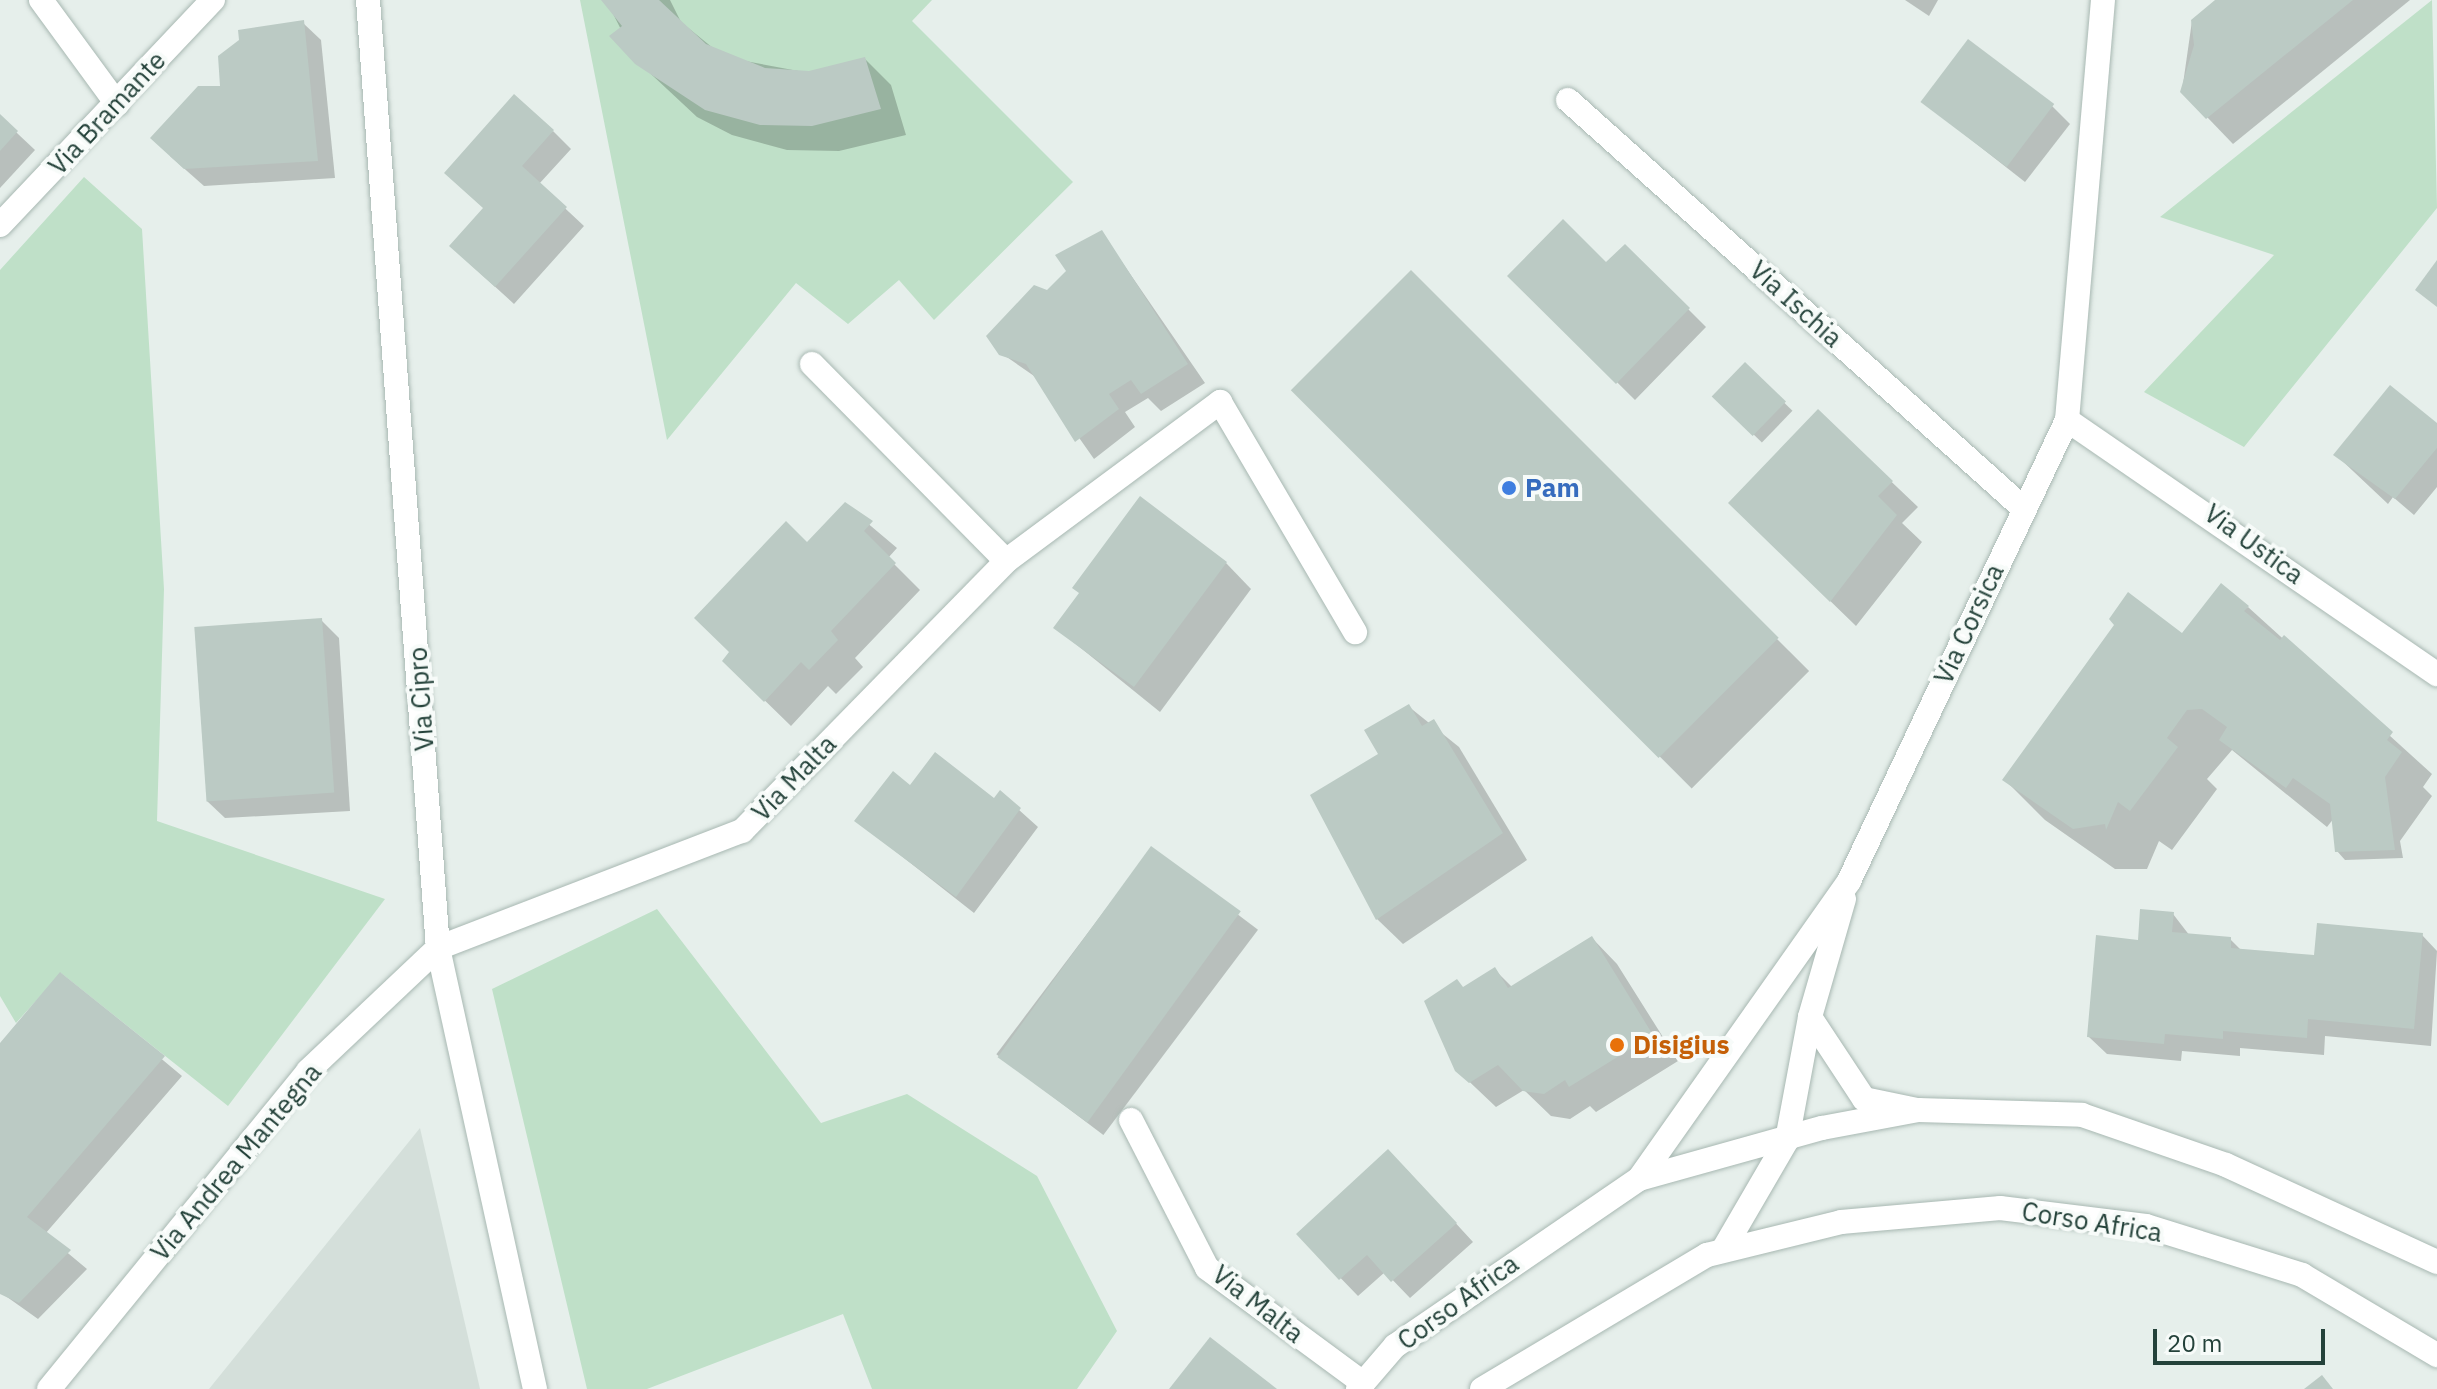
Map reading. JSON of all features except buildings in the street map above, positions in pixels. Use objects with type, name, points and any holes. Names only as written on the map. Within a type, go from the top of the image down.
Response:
[{"type":"street","points":[[41,0],[117,104]]},
{"type":"street","name":"Via Bramante","points":[[0,225],[213,0]]},
{"type":"street","name":"Via Cipro","points":[[368,0],[438,948],[535,1389]]},
{"type":"street","name":"Via Corsica","points":[[1639,1179],[1849,881],[2067,420],[2103,0]]},
{"type":"street","name":"Via Ischia","points":[[1568,100],[2023,508]]},
{"type":"street","points":[[812,364],[1006,561]]},
{"type":"street","name":"Via Malta","points":[[438,948],[742,831],[1006,561],[1220,402],[1355,632]]},
{"type":"street","name":"Via Ustica","points":[[2067,420],[2434,666]]},
{"type":"street","points":[[1787,1140],[1810,1017],[1849,881]]},
{"type":"street","name":"Via Andrea Mantegna","points":[[49,1389],[308,1071],[438,948]]},
{"type":"street","points":[[1810,1017],[1864,1099],[1918,1110]]},
{"type":"street","name":"Corso Africa","points":[[1361,1386],[1395,1346],[1639,1179],[1918,1110],[2082,1115],[2226,1165],[2437,1262]]},
{"type":"street","name":"Via Malta","points":[[1131,1120],[1207,1268],[1361,1386]]},
{"type":"street","name":"Corso Africa","points":[[1723,1250],[1787,1140]]},
{"type":"street","name":"Corso Africa","points":[[1482,1389],[1723,1250],[1841,1222],[1962,1209],[2146,1226],[2302,1275],[2437,1355]]},
{"type":"shaded area","points":[[420,1128],[480,1389],[209,1389]]},
{"type":"green space","points":[[580,0],[932,0],[912,21],[1073,182],[934,320],[899,280],[848,324],[796,283],[667,440]]},
{"type":"green space","points":[[2432,0],[2437,208],[2244,447],[2144,392],[2274,255],[2160,217]]},
{"type":"green space","points":[[84,177],[142,229],[164,589],[157,821],[385,899],[228,1106],[61,973],[16,1023],[0,996],[0,270]]},
{"type":"green space","points":[[657,909],[821,1123],[907,1094],[1037,1176],[1117,1331],[1077,1389],[872,1389],[843,1314],[647,1389],[587,1389],[492,989]]},
{"type":"place","name":"Pam","points":[[1509,488]]},
{"type":"place","name":"Disigius","points":[[1617,1045]]}]
